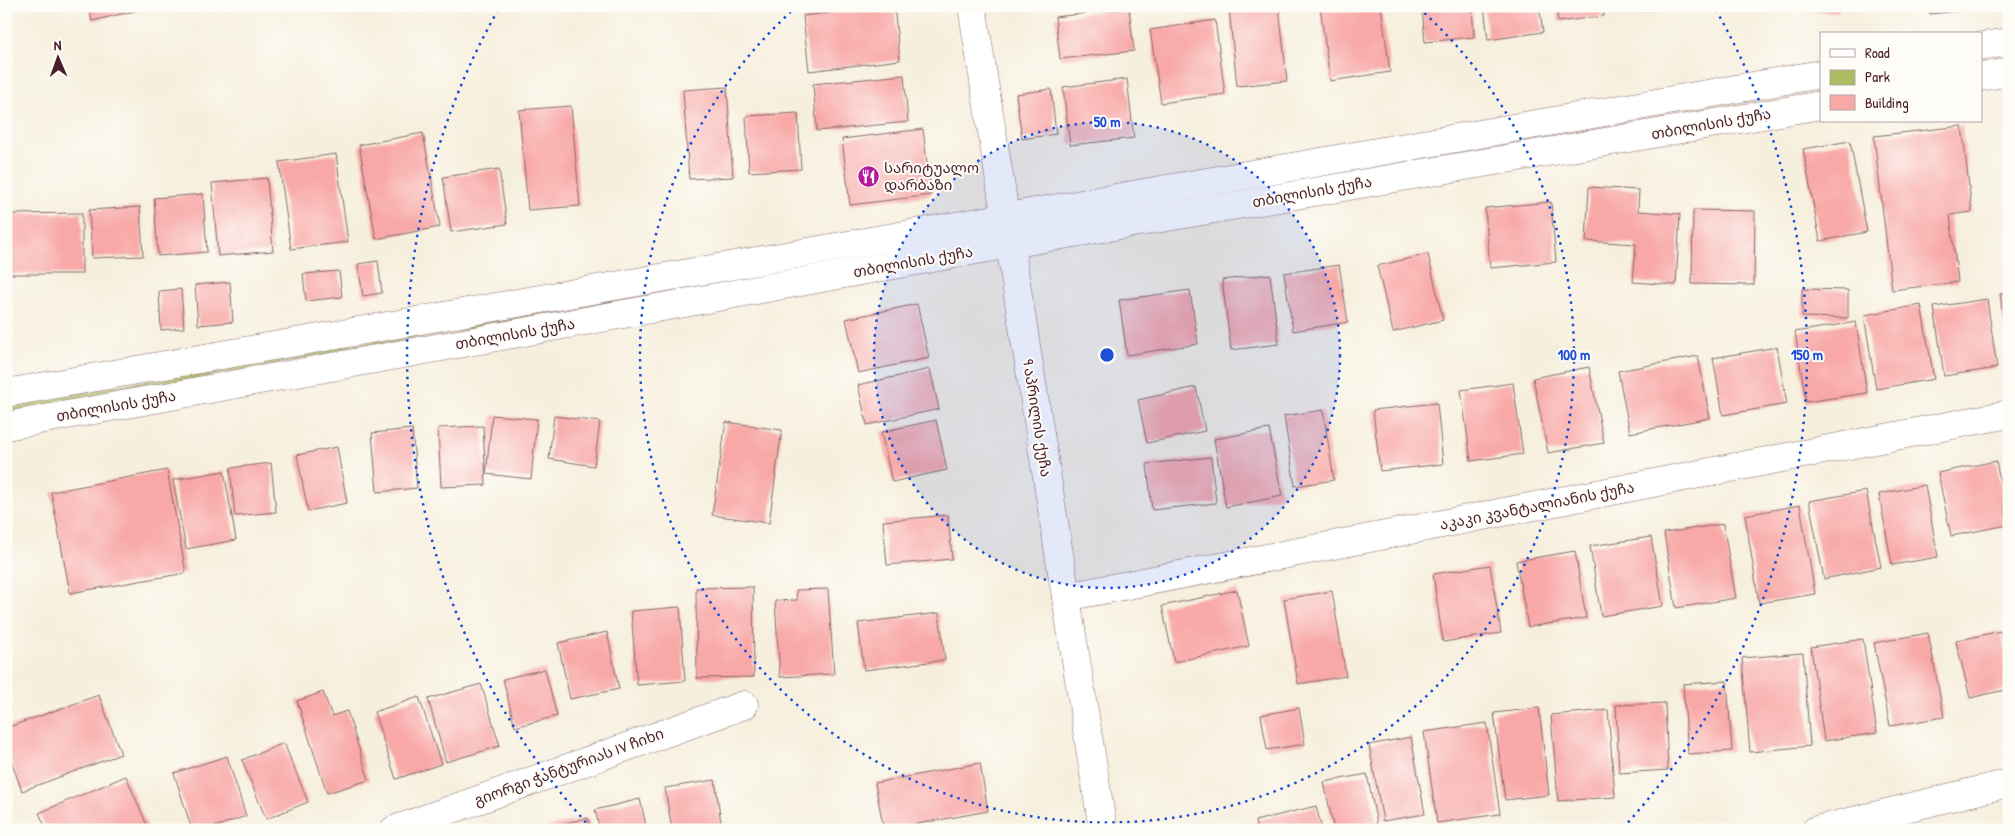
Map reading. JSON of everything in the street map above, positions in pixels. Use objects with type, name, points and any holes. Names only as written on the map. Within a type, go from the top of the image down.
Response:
[{"type":"street","name":"9 აპრილის ქუჩა","points":[[972,6],[1103,830]]},
{"type":"street","points":[[1982,46],[2009,42]]},
{"type":"street","points":[[1982,77],[2009,72]]},
{"type":"street","name":"თბილისის ქუჩა","points":[[6,393],[1820,74]]},
{"type":"street","name":"თბილისის ქუჩა","points":[[6,426],[1010,244],[1820,105]]},
{"type":"street","name":"აკაკი კვანტალიანის ქუჩა","points":[[1066,598],[2009,414]]},
{"type":"street","name":"გიორგი ჭანტურიას IV ჩიხი","points":[[394,830],[744,705]]},
{"type":"street","points":[[1816,830],[2009,783]]},
{"type":"green space","points":[[926,246],[6,413],[6,405]]},
{"type":"building","points":[[89,6],[151,6],[151,7],[92,21]]},
{"type":"building","points":[[894,6],[900,60],[809,71],[803,16]]},
{"type":"building","points":[[1252,6],[1279,6],[1287,81],[1237,86],[1229,9]]},
{"type":"building","points":[[1320,6],[1381,6],[1390,72],[1330,81]]},
{"type":"building","points":[[1422,6],[1472,6],[1474,37],[1425,42]]},
{"type":"building","points":[[1484,6],[1539,6],[1543,32],[1488,40]]},
{"type":"building","points":[[1556,6],[1603,6],[1604,16],[1558,22]]},
{"type":"building","points":[[1620,6],[1676,6],[1676,8],[1621,13]]},
{"type":"building","points":[[1787,6],[1839,6],[1838,12],[1787,10]]},
{"type":"building","points":[[1929,6],[1988,6],[1988,8],[1930,14]]},
{"type":"building","points":[[1129,8],[1134,51],[1060,59],[1055,17]]},
{"type":"building","points":[[1215,20],[1225,94],[1161,103],[1150,30]]},
{"type":"building","points":[[904,75],[908,122],[817,131],[813,84]]},
{"type":"building","points":[[1127,79],[1134,138],[1070,145],[1063,87]]},
{"type":"building","points":[[727,87],[733,177],[689,179],[683,90]]},
{"type":"building","points":[[1051,89],[1056,134],[1022,139],[1016,94]]},
{"type":"building","points":[[571,106],[580,206],[528,210],[519,110]]},
{"type":"building","points":[[798,113],[801,169],[749,172],[746,116]]},
{"type":"building","points":[[1962,126],[1972,212],[1950,215],[1958,282],[1892,290],[1874,136]]},
{"type":"building","points":[[923,129],[931,195],[850,205],[842,139]]},
{"type":"building","points":[[423,133],[440,227],[376,239],[359,145]]},
{"type":"building","points":[[1850,141],[1867,232],[1820,241],[1803,149]]},
{"type":"building","points":[[336,154],[348,242],[291,249],[279,162]]},
{"type":"building","points":[[499,169],[507,224],[451,232],[443,177]]},
{"type":"building","points":[[267,178],[273,251],[218,256],[212,183]]},
{"type":"building","points":[[1589,187],[1639,190],[1638,211],[1680,214],[1676,285],[1633,282],[1636,244],[1586,241]]},
{"type":"building","points":[[203,194],[207,252],[158,256],[154,198]]},
{"type":"building","points":[[1551,202],[1556,262],[1490,268],[1485,208]]},
{"type":"building","points":[[140,207],[143,256],[92,258],[89,210]]},
{"type":"building","points":[[1693,210],[1755,211],[1754,285],[1692,284]]},
{"type":"building","points":[[82,213],[82,274],[9,274],[9,214]]},
{"type":"building","points":[[1428,254],[1443,320],[1393,332],[1377,266]]},
{"type":"building","points":[[378,261],[382,293],[363,296],[358,264]]},
{"type":"building","points":[[1339,265],[1348,322],[1293,331],[1284,273]]},
{"type":"building","points":[[339,271],[342,297],[306,301],[303,274]]},
{"type":"building","points":[[1270,274],[1279,344],[1231,350],[1222,280]]},
{"type":"building","points":[[230,282],[233,322],[198,325],[195,285]]},
{"type":"building","points":[[181,289],[184,328],[161,330],[159,291]]},
{"type":"building","points":[[1802,289],[1848,290],[1848,318],[1802,317]]},
{"type":"building","points":[[1190,290],[1198,344],[1127,355],[1119,300]]},
{"type":"building","points":[[2009,293],[2009,352],[2008,352],[2000,294]]},
{"type":"building","points":[[1987,299],[1997,368],[1944,376],[1934,307]]},
{"type":"building","points":[[917,304],[929,358],[858,373],[846,319]]},
{"type":"building","points":[[1921,305],[1934,379],[1876,389],[1864,315]]},
{"type":"building","points":[[1856,322],[1867,393],[1806,402],[1795,332]]},
{"type":"building","points":[[1777,347],[1787,404],[1723,415],[1713,358]]},
{"type":"building","points":[[1698,356],[1710,418],[1630,433],[1618,371]]},
{"type":"building","points":[[1589,367],[1604,443],[1548,453],[1533,378]]},
{"type":"building","points":[[930,369],[939,409],[867,425],[858,385]]},
{"type":"building","points":[[1513,383],[1523,454],[1471,461],[1461,390]]},
{"type":"building","points":[[1196,387],[1205,431],[1147,443],[1138,400]]},
{"type":"building","points":[[1437,403],[1443,464],[1380,471],[1373,410]]},
{"type":"building","points":[[1323,410],[1334,480],[1295,486],[1284,416]]},
{"type":"building","points":[[492,415],[537,419],[531,479],[486,474]]},
{"type":"building","points":[[554,416],[600,422],[594,466],[549,459]]},
{"type":"building","points":[[936,420],[947,470],[892,482],[881,432]]},
{"type":"building","points":[[726,422],[782,430],[769,523],[712,515]]},
{"type":"building","points":[[483,426],[486,485],[441,487],[438,428]]},
{"type":"building","points":[[412,429],[417,488],[377,492],[372,433]]},
{"type":"building","points":[[1269,429],[1282,496],[1226,507],[1214,439]]},
{"type":"building","points":[[337,447],[347,503],[308,511],[297,455]]},
{"type":"building","points":[[1211,457],[1216,503],[1152,510],[1147,464]]},
{"type":"building","points":[[1996,461],[2008,525],[1951,536],[1938,473]]},
{"type":"building","points":[[271,463],[276,512],[235,516],[230,468]]},
{"type":"building","points":[[167,470],[186,573],[70,593],[51,492]]},
{"type":"building","points":[[224,471],[236,540],[186,549],[173,480]]},
{"type":"building","points":[[1925,485],[1938,557],[1892,565],[1879,494]]},
{"type":"building","points":[[1866,491],[1881,567],[1824,579],[1809,501]]},
{"type":"building","points":[[1800,505],[1815,594],[1759,603],[1745,515]]},
{"type":"building","points":[[948,515],[952,559],[887,565],[883,521]]},
{"type":"building","points":[[1723,524],[1736,598],[1676,608],[1664,533]]},
{"type":"building","points":[[1651,537],[1663,606],[1601,616],[1590,546]]},
{"type":"building","points":[[1575,551],[1586,618],[1528,627],[1516,561]]},
{"type":"building","points":[[1490,565],[1501,633],[1443,642],[1433,574]]},
{"type":"building","points":[[753,587],[754,677],[697,678],[696,588]]},
{"type":"building","points":[[828,589],[834,674],[780,677],[775,601],[797,600],[796,590]]},
{"type":"building","points":[[1237,590],[1249,646],[1174,662],[1162,606]]},
{"type":"building","points":[[1332,591],[1346,676],[1298,684],[1284,599]]},
{"type":"building","points":[[680,607],[685,681],[637,685],[631,611]]},
{"type":"building","points":[[939,613],[945,660],[864,670],[858,623]]},
{"type":"building","points":[[2000,631],[2009,666],[2009,689],[1970,698],[1956,641]]},
{"type":"building","points":[[607,632],[619,689],[570,699],[558,643]]},
{"type":"building","points":[[1928,633],[1944,717],[1890,726],[1874,643]]},
{"type":"building","points":[[1863,639],[1877,733],[1824,741],[1811,647]]},
{"type":"building","points":[[1803,653],[1810,746],[1750,752],[1742,658]]},
{"type":"building","points":[[545,669],[557,716],[515,727],[503,679]]},
{"type":"building","points":[[1727,681],[1732,751],[1688,754],[1683,684]]},
{"type":"building","points":[[481,684],[500,746],[446,762],[428,699]]},
{"type":"building","points":[[323,692],[332,716],[347,711],[369,780],[327,793],[297,701]]},
{"type":"building","points":[[99,695],[121,754],[22,791],[6,747],[6,728]]},
{"type":"building","points":[[419,697],[441,764],[396,779],[374,712]]},
{"type":"building","points":[[1665,703],[1668,770],[1619,773],[1616,705]]},
{"type":"building","points":[[1299,708],[1305,744],[1267,750],[1261,715]]},
{"type":"building","points":[[1539,708],[1549,795],[1505,800],[1494,713]]},
{"type":"building","points":[[1608,710],[1615,797],[1558,801],[1551,715]]},
{"type":"building","points":[[1487,723],[1500,814],[1437,823],[1424,732]]},
{"type":"building","points":[[1411,737],[1425,814],[1383,821],[1369,745]]},
{"type":"building","points":[[284,743],[308,802],[266,819],[242,760]]},
{"type":"building","points":[[227,756],[246,816],[206,830],[192,830],[174,773]]},
{"type":"building","points":[[980,763],[988,811],[884,830],[875,783]]},
{"type":"building","points":[[1367,774],[1377,824],[1350,830],[1334,830],[1324,782]]},
{"type":"building","points":[[126,776],[149,830],[47,830],[39,813]]},
{"type":"building","points":[[715,780],[722,830],[672,830],[665,788]]},
{"type":"building","points":[[640,799],[647,830],[600,830],[595,810]]},
{"type":"building","points":[[1316,806],[1322,830],[1257,830],[1255,821]]},
{"type":"building","points":[[588,818],[591,830],[548,830],[547,827]]},
{"type":"place","name":"სარიტუალო დარბაზი","points":[[868,177]]}]
